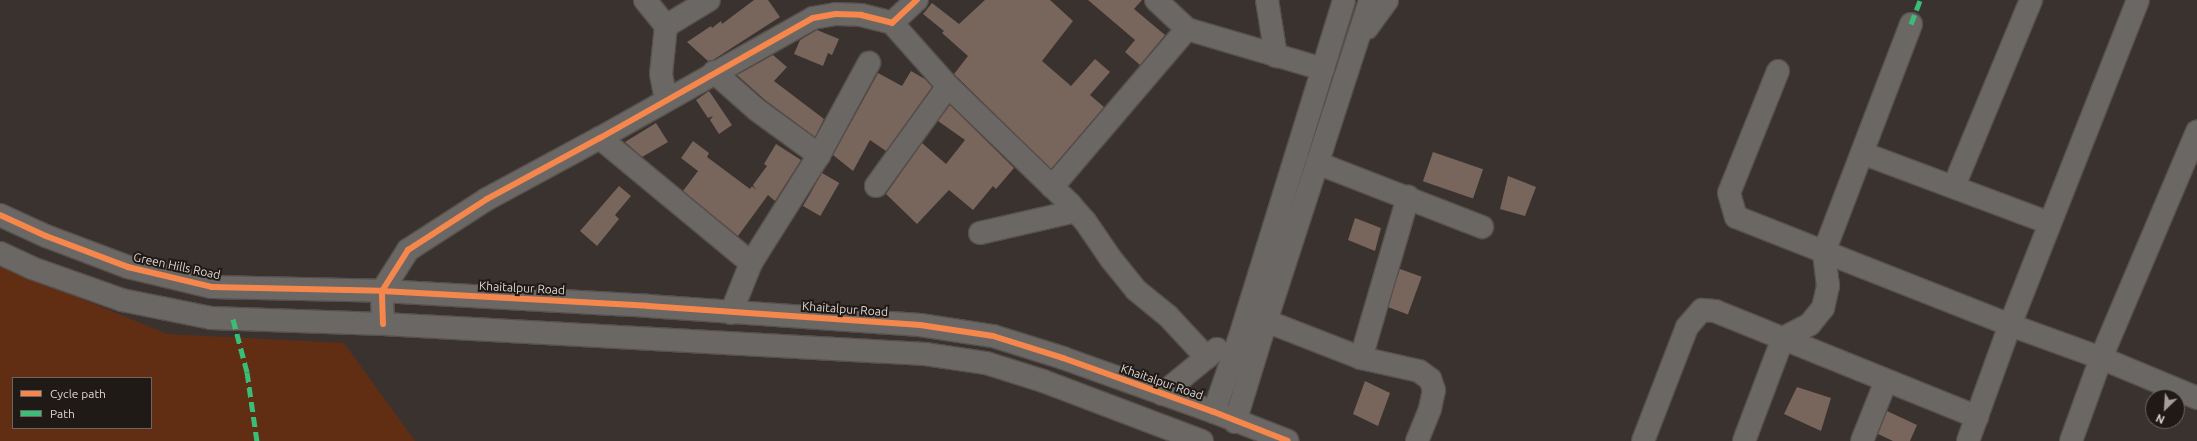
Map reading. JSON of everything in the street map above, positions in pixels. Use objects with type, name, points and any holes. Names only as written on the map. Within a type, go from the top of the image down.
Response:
[{"type":"street","points":[[645,0],[666,26],[661,74],[666,99]]},
{"type":"street","points":[[666,26],[709,0]]},
{"type":"street","points":[[892,23],[917,0]]},
{"type":"street","points":[[1156,0],[1187,29],[1323,69]]},
{"type":"street","points":[[1267,0],[1276,56]]},
{"type":"street","points":[[1323,69],[1328,10],[1331,0]]},
{"type":"street","points":[[1214,412],[1242,330],[1344,0]]},
{"type":"street","points":[[1235,422],[1266,321],[1370,0]]},
{"type":"street","points":[[1357,41],[1385,5],[1386,0]]},
{"type":"street","points":[[1954,186],[2031,0]]},
{"type":"street","points":[[1968,441],[2049,223],[2138,0]]},
{"type":"street","points":[[383,324],[382,291],[408,250],[487,199],[600,138],[666,99],[813,18],[836,14],[861,15],[892,23],[948,86],[1076,211],[1111,260],[1136,290],[1168,316],[1207,358]]},
{"type":"street","points":[[1744,441],[1783,338],[1810,324],[1824,308],[1828,286],[1824,252],[1911,24]]},
{"type":"street","points":[[1052,187],[1187,29]]},
{"type":"street","points":[[731,312],[751,263],[819,155],[869,63]]},
{"type":"street","points":[[1778,71],[1729,193],[1736,218],[2010,325],[2102,358],[2197,398]]},
{"type":"street","points":[[714,72],[757,110],[819,155]]},
{"type":"street","points":[[876,186],[948,86]]},
{"type":"street","points":[[2071,441],[2102,358],[2197,132]]},
{"type":"street","points":[[600,138],[751,263]]},
{"type":"street","points":[[1862,153],[1954,186],[2049,223]]},
{"type":"street","points":[[1317,163],[1408,197],[1482,227]]},
{"type":"street","points":[[1361,358],[1408,197]]},
{"type":"street","points":[[980,233],[1076,211]]},
{"type":"street","name":"Green Hills Road","points":[[0,215],[46,236],[128,267],[212,287],[382,291]]},
{"type":"street","points":[[0,254],[54,276],[122,300],[211,318],[383,324],[917,354],[986,363],[1043,380],[1202,441]]},
{"type":"street","name":"Khaitalpur Road","points":[[382,291],[920,325],[993,336],[1063,358],[1214,412],[1235,422],[1288,441]]},
{"type":"street","points":[[1643,441],[1687,327],[1702,310],[1716,311],[1977,417]]},
{"type":"street","points":[[1266,321],[1361,358],[1419,371],[1430,379],[1434,390],[1430,409],[1417,441]]},
{"type":"street","points":[[1162,394],[1242,330]]},
{"type":"street","points":[[1862,441],[1886,381]]},
{"type":"shaded area","points":[[0,265],[167,334],[344,343],[415,441],[0,441]]},
{"type":"building","points":[[754,0],[768,0],[780,17],[713,60],[708,61],[687,42],[711,26],[712,28],[721,21],[722,24]]},
{"type":"building","points":[[985,0],[1050,0],[1073,21],[1042,61],[1071,86],[1095,59],[1110,72],[1090,95],[1104,107],[1051,169],[954,74],[968,56],[942,33],[944,31],[923,14],[932,3],[959,24]]},
{"type":"building","points":[[1088,0],[1142,0],[1134,9],[1165,35],[1140,65],[1125,52],[1135,40]]},
{"type":"building","points":[[817,30],[839,39],[832,55],[828,53],[823,66],[794,54],[800,40]]},
{"type":"building","points":[[773,55],[787,67],[774,81],[824,119],[815,137],[765,100],[737,75]]},
{"type":"building","points":[[911,71],[925,79],[932,87],[886,151],[870,140],[853,171],[833,155],[878,73],[902,86]]},
{"type":"building","points":[[709,91],[732,125],[719,134],[710,120],[713,116],[708,118],[696,100]]},
{"type":"building","points":[[950,105],[1014,168],[996,189],[993,186],[973,210],[949,190],[917,224],[886,194],[922,143],[946,164],[965,140],[938,121]]},
{"type":"building","points":[[656,123],[668,142],[642,157],[625,142]]},
{"type":"building","points":[[693,141],[709,153],[707,157],[750,189],[752,186],[756,190],[753,185],[767,166],[764,164],[776,144],[801,160],[775,201],[768,195],[738,236],[683,191],[698,171],[681,158]]},
{"type":"building","points":[[1433,152],[1483,169],[1473,199],[1423,181]]},
{"type":"building","points":[[822,173],[839,183],[820,216],[803,206]]},
{"type":"building","points":[[1508,176],[1536,187],[1525,216],[1500,209]]},
{"type":"building","points":[[619,186],[631,196],[615,215],[619,219],[597,246],[580,231]]},
{"type":"building","points":[[1355,218],[1381,228],[1375,251],[1348,240]]},
{"type":"building","points":[[1400,269],[1422,277],[1408,314],[1386,307]]},
{"type":"building","points":[[1365,381],[1390,393],[1378,426],[1353,414]]},
{"type":"building","points":[[1797,387],[1831,398],[1821,431],[1784,414]]},
{"type":"building","points":[[1887,411],[1917,425],[1910,441],[1893,441],[1878,434]]},
{"type":"marked path","points":[[1911,24],[1920,0]]},
{"type":"marked path","points":[[233,319],[247,372],[257,441]]},
{"type":"cycle path","points":[[383,324],[382,291],[408,250],[487,199],[600,138],[813,18],[836,14],[861,15],[892,23],[917,0]]},
{"type":"cycle path","points":[[0,215],[46,236],[128,267],[212,287],[382,291],[648,306],[920,325],[993,336],[1063,358],[1214,412],[1288,441]]}]
